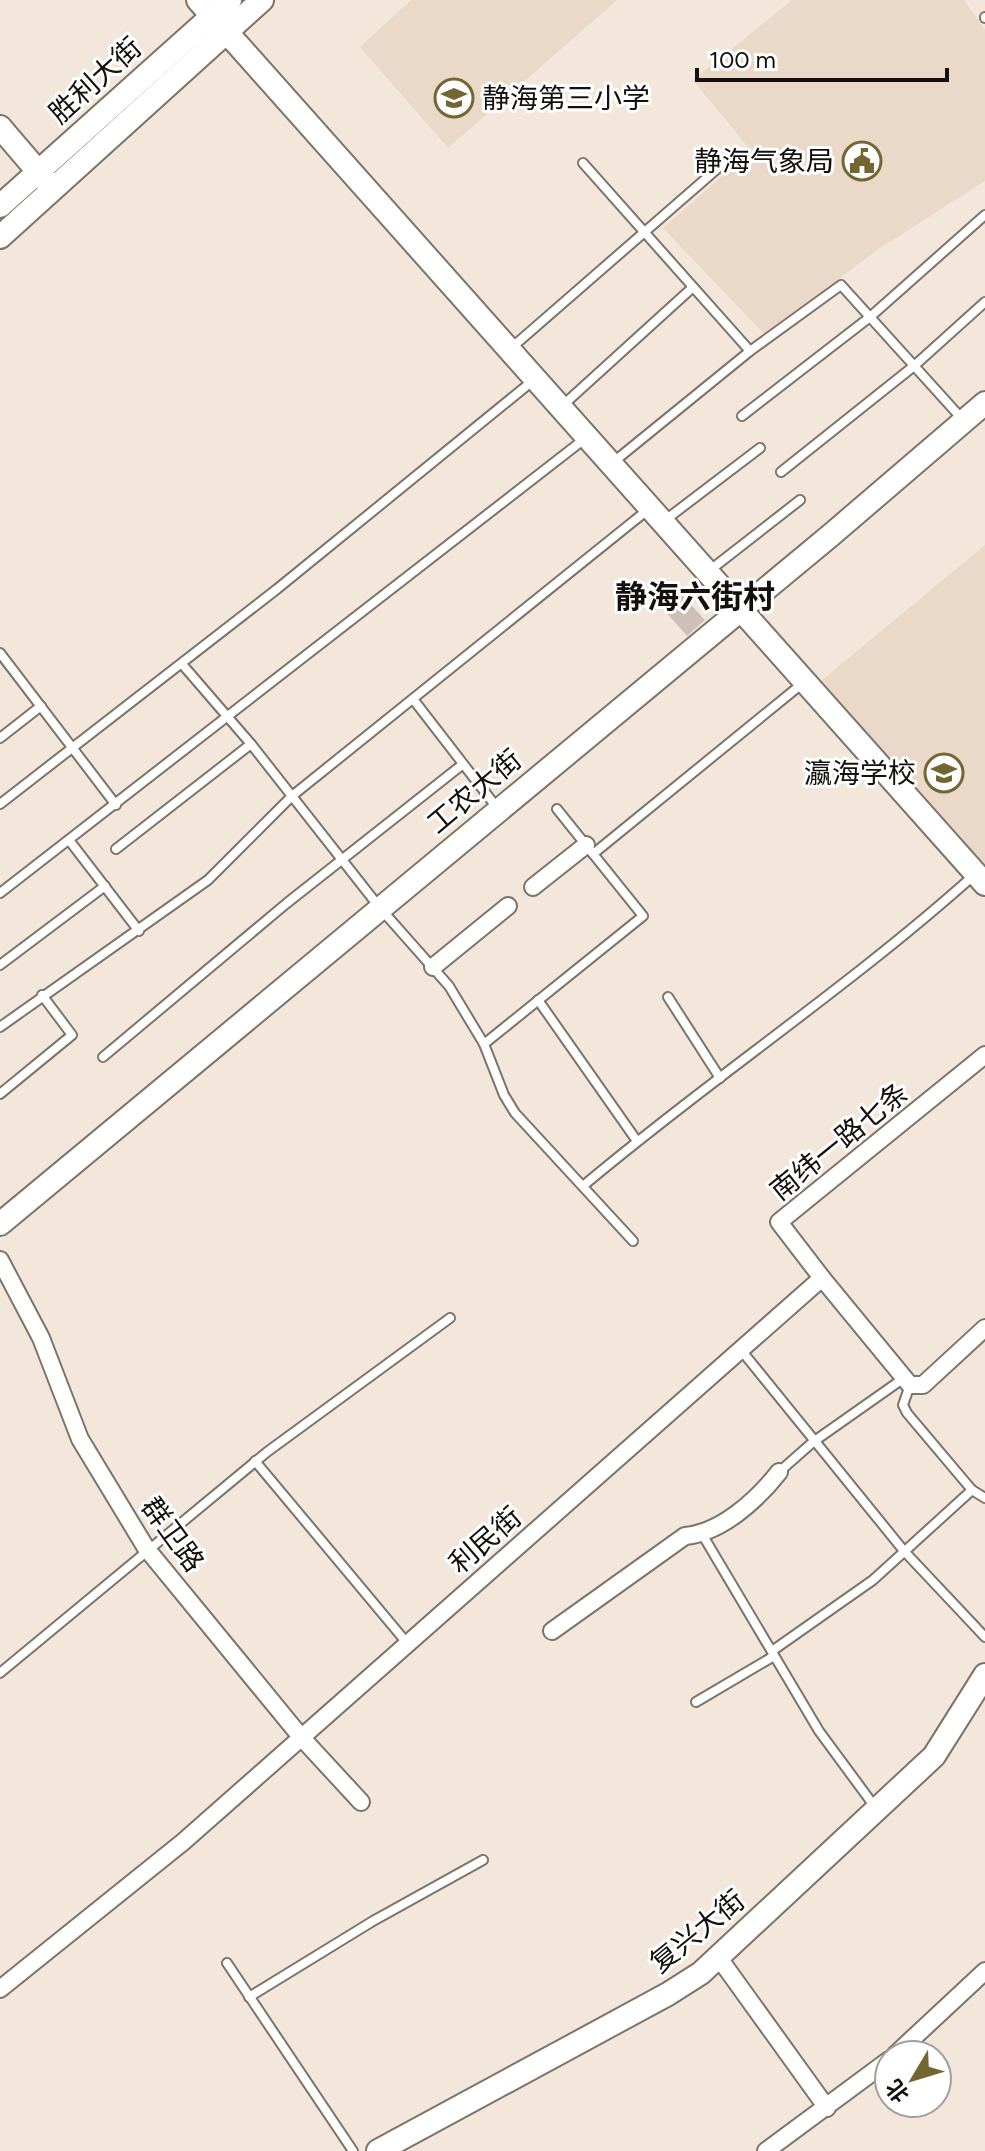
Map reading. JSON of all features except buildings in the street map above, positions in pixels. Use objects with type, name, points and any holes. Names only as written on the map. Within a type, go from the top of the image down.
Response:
[{"type":"street","name":"胜利大街","points":[[0,206],[230,0]]},
{"type":"street","points":[[0,237],[53,189],[212,16],[262,0]]},
{"type":"street","points":[[212,16],[980,879]]},
{"type":"street","points":[[0,127],[53,189]]},
{"type":"street","name":"工农大街","points":[[0,1224],[742,609],[985,403]]},
{"type":"street","points":[[533,887],[589,849]]},
{"type":"street","points":[[433,967],[508,906]]},
{"type":"street","name":"南纬一路七条","points":[[822,1278],[779,1222],[985,1055]]},
{"type":"street","name":"群卫路","points":[[0,1260],[41,1338],[80,1439],[146,1548],[301,1737],[361,1802]]},
{"type":"street","points":[[822,1278],[907,1382],[923,1385],[985,1328]]},
{"type":"street","name":"利民街","points":[[0,1989],[183,1842],[822,1278]]},
{"type":"street","points":[[552,1631],[685,1536],[702,1534],[761,1495],[779,1472]]},
{"type":"street","name":"复兴大街","points":[[378,2151],[668,1994],[719,1958],[934,1756],[985,1675]]},
{"type":"street","points":[[719,1958],[827,2108]]},
{"type":"street","points":[[912,2039],[985,1971]]},
{"type":"street","points":[[766,2151],[873,2072]]},
{"type":"lane","points":[[509,350],[733,155]]},
{"type":"lane","points":[[583,163],[750,351]]},
{"type":"lane","points":[[742,416],[870,317],[985,215]]},
{"type":"lane","points":[[611,464],[750,351],[841,285],[964,421]]},
{"type":"lane","points":[[560,408],[692,288]]},
{"type":"lane","points":[[781,472],[914,366],[985,302]]},
{"type":"lane","points":[[0,804],[182,664],[535,379]]},
{"type":"lane","points":[[0,893],[226,719],[290,664],[587,437]]},
{"type":"lane","points":[[0,1027],[208,880],[292,796],[413,699],[657,515],[760,448]]},
{"type":"lane","points":[[709,572],[800,500]]},
{"type":"lane","points":[[0,653],[116,805]]},
{"type":"lane","points":[[182,664],[226,719],[251,744],[380,908],[433,967],[484,1044],[504,1095],[515,1113],[633,1241]]},
{"type":"lane","points":[[589,849],[806,681]]},
{"type":"lane","points":[[413,699],[499,810]]},
{"type":"lane","points":[[0,738],[41,706]]},
{"type":"lane","points":[[116,849],[251,744]]},
{"type":"lane","points":[[103,1057],[463,764]]},
{"type":"lane","points":[[484,1044],[643,916],[557,809]]},
{"type":"lane","points":[[69,840],[139,931]]},
{"type":"lane","points":[[583,1186],[637,1141],[980,879]]},
{"type":"lane","points":[[0,965],[105,886]]},
{"type":"lane","points":[[0,1094],[72,1035],[42,995]]},
{"type":"lane","points":[[668,997],[720,1078]]},
{"type":"lane","points":[[538,1000],[637,1141]]},
{"type":"lane","points":[[0,1673],[146,1548],[255,1461],[450,1318]]},
{"type":"lane","points":[[741,1350],[904,1551],[985,1637]]},
{"type":"lane","points":[[779,1472],[813,1442],[907,1382]]},
{"type":"lane","points":[[907,1382],[903,1405],[907,1413],[972,1490],[985,1498]]},
{"type":"lane","points":[[255,1461],[407,1643]]},
{"type":"lane","points":[[696,1702],[773,1654],[873,1580],[972,1490]]},
{"type":"lane","points":[[702,1534],[819,1731],[878,1811]]},
{"type":"lane","points":[[249,1997],[373,1921],[483,1860]]},
{"type":"lane","points":[[227,1963],[353,2151]]},
{"type":"shaded area","name":"静海第三小学","points":[[411,0],[617,0],[448,148],[360,47]]},
{"type":"shaded area","name":"静海气象局","points":[[792,0],[964,0],[985,30],[985,181],[877,250],[765,335],[663,228],[751,151],[693,80]]},
{"type":"shaded area","name":"瀛海学校","points":[[985,545],[985,864],[821,681]]},
{"type":"place","name":"静海第三小学","points":[[454,98]]},
{"type":"place","name":"静海气象局","points":[[862,161]]},
{"type":"place","name":"瀛海学校","points":[[944,773]]},
{"type":"district","name":"静海六街村","points":[[695,597]]}]
